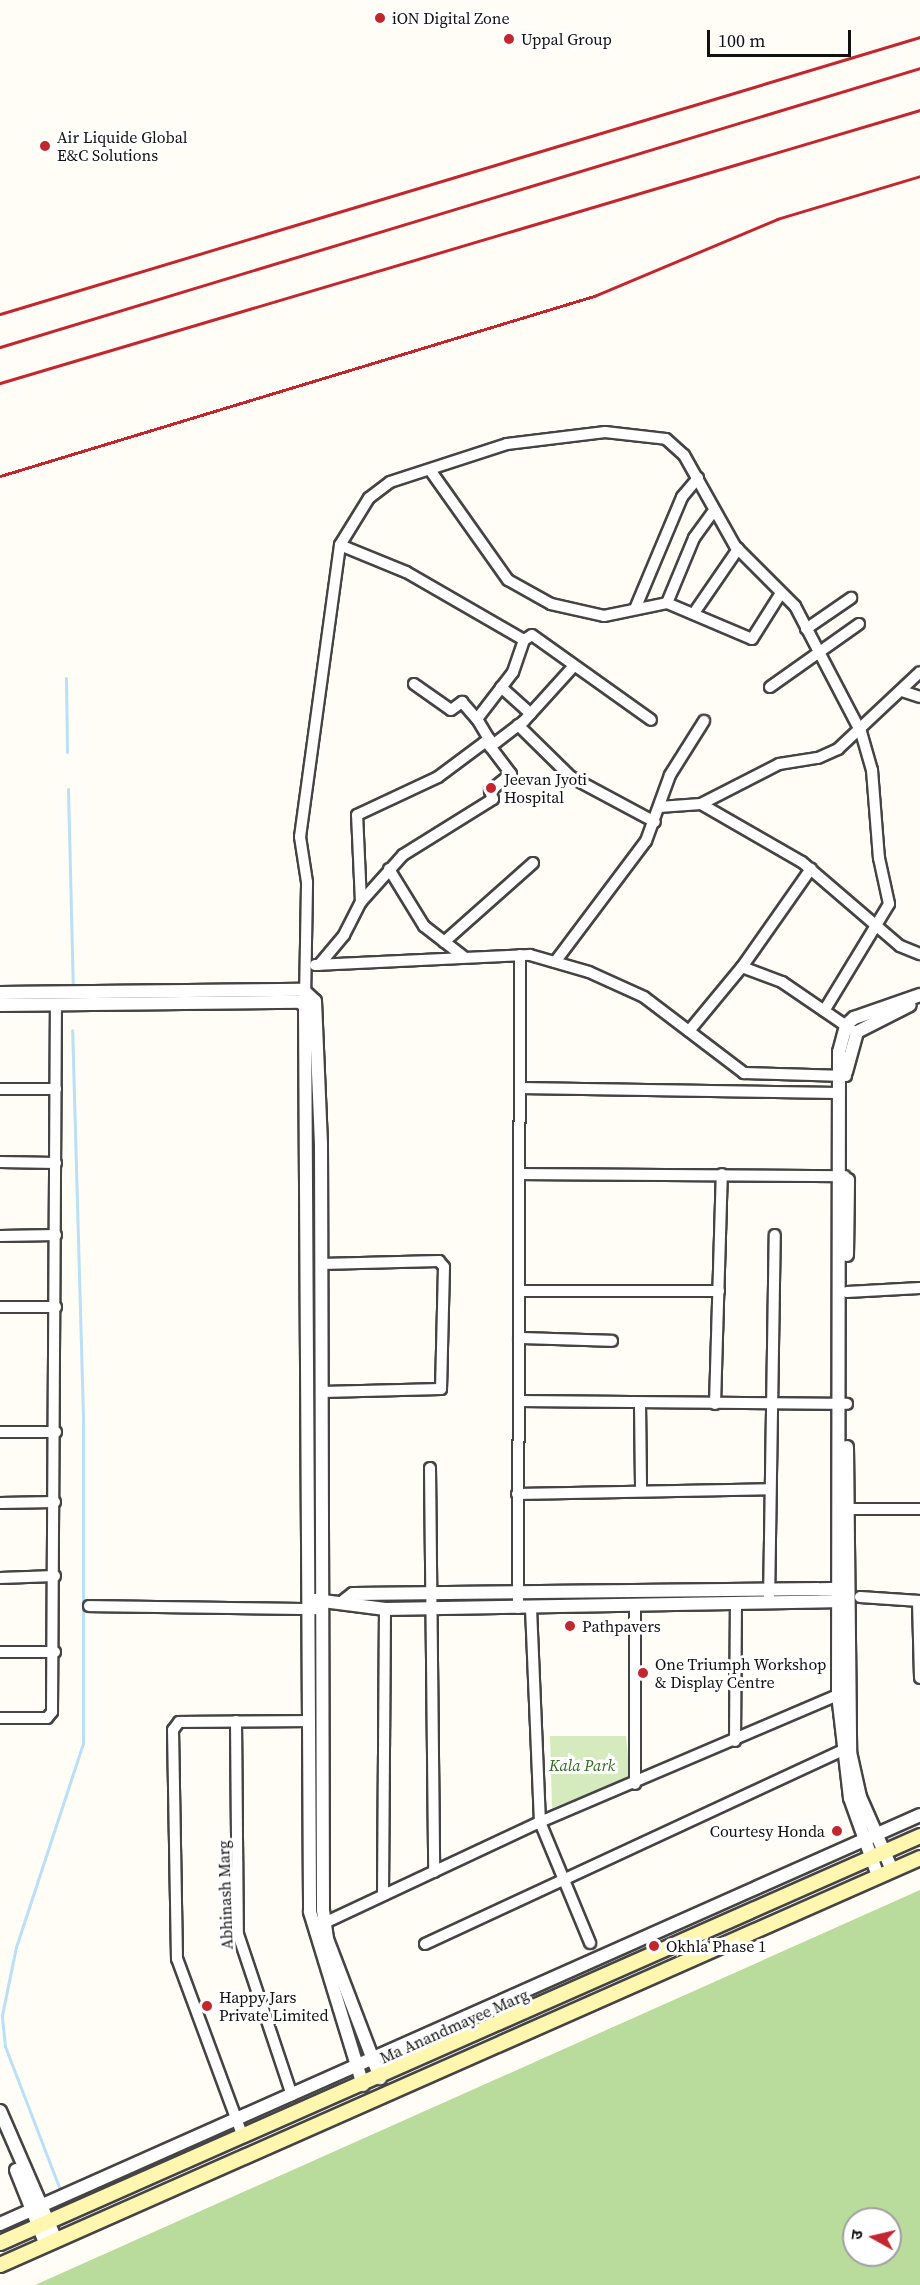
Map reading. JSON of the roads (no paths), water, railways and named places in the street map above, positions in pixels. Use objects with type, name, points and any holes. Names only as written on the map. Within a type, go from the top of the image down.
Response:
[{"type":"main road","name":"Ma Anandmayee Marg","points":[[0,2243],[380,2078],[920,1836]]},
{"type":"main road","points":[[0,2265],[920,1858]]},
{"type":"street","points":[[380,2078],[324,1923],[305,1006],[306,990],[314,964],[300,837],[340,545],[379,488],[507,444],[605,432],[666,439],[698,478],[712,513],[738,549],[781,593],[792,601],[818,655],[861,732],[872,770],[879,858],[889,898],[878,927],[824,1011]]},
{"type":"street","points":[[430,470],[482,549],[514,586],[551,604],[593,615],[667,603],[752,639],[781,593]]},
{"type":"street","points":[[635,609],[682,497],[698,478]]},
{"type":"street","points":[[667,603],[689,547],[712,513]]},
{"type":"street","points":[[340,545],[406,572],[524,640]]},
{"type":"street","points":[[694,614],[738,549]]},
{"type":"street","points":[[806,629],[850,598]]},
{"type":"street","points":[[770,687],[859,624]]},
{"type":"street","points":[[477,719],[514,670],[524,640],[532,635],[572,668],[651,720]]},
{"type":"street","points":[[361,902],[357,815],[438,777],[518,725],[531,714],[572,668]]},
{"type":"street","points":[[659,807],[701,804],[779,764],[818,758],[861,732],[920,672]]},
{"type":"street","points":[[314,964],[344,934],[361,902],[389,869],[493,799],[490,791],[511,774],[488,744],[489,737],[477,719],[462,702],[451,710],[414,684]]},
{"type":"street","points":[[501,687],[531,714]]},
{"type":"street","points":[[902,691],[920,697]]},
{"type":"street","points":[[555,962],[655,822],[670,775],[704,721]]},
{"type":"street","points":[[518,725],[571,777],[655,822]]},
{"type":"street","points":[[701,804],[811,869],[900,946],[920,954]]},
{"type":"street","points":[[444,942],[533,863]]},
{"type":"street","points":[[389,869],[424,926],[464,957]]},
{"type":"street","points":[[689,1031],[742,967],[811,869]]},
{"type":"street","points":[[314,964],[520,955],[555,962],[644,997],[752,1075],[842,1076]]},
{"type":"street","points":[[518,1602],[520,955]]},
{"type":"street","points":[[742,967],[782,982],[851,1029]]},
{"type":"street","points":[[0,993],[306,990]]},
{"type":"street","points":[[306,990],[317,1011],[322,1392],[317,1604],[310,1721],[312,1928],[363,2085]]},
{"type":"street","points":[[878,1876],[875,1834],[850,1752],[843,1404],[844,1176],[838,1093],[851,1029],[867,1010],[920,995]]},
{"type":"street","points":[[0,1005],[300,1002],[305,1006]]},
{"type":"street","points":[[851,1029],[887,1013],[920,1003]]},
{"type":"street","points":[[0,1718],[50,1715],[55,1652],[56,1004]]},
{"type":"street","points":[[842,1076],[847,1292],[843,1404],[848,1509],[846,1596],[838,1695],[840,1751],[862,1840],[892,1870]]},
{"type":"street","points":[[520,1088],[838,1093]]},
{"type":"street","points":[[0,1089],[56,1089]]},
{"type":"street","points":[[0,1162],[56,1163]]},
{"type":"street","points":[[520,1174],[722,1173],[844,1176]]},
{"type":"street","points":[[715,1404],[722,1173]]},
{"type":"street","points":[[0,1236],[56,1235]]},
{"type":"street","points":[[769,1602],[775,1235]]},
{"type":"street","points":[[321,1264],[439,1261],[444,1267],[441,1389],[322,1392]]},
{"type":"street","points":[[847,1292],[920,1288]]},
{"type":"street","points":[[519,1291],[719,1291]]},
{"type":"street","points":[[0,1307],[56,1307]]},
{"type":"street","points":[[519,1338],[612,1341]]},
{"type":"street","points":[[519,1401],[843,1404]]},
{"type":"street","points":[[640,1403],[640,1491]]},
{"type":"street","points":[[0,1432],[56,1432]]},
{"type":"street","points":[[430,1468],[434,1872]]},
{"type":"street","points":[[517,1494],[770,1489]]},
{"type":"street","points":[[0,1503],[55,1502]]},
{"type":"street","points":[[848,1509],[920,1509]]},
{"type":"street","points":[[0,1578],[55,1576]]},
{"type":"street","points":[[89,1606],[317,1604],[344,1601],[353,1594],[432,1601],[518,1602],[768,1589],[919,1601],[920,1678]]},
{"type":"street","points":[[518,1602],[531,1608],[769,1602],[846,1596]]},
{"type":"street","points":[[344,1601],[351,1607],[385,1608],[432,1601]]},
{"type":"street","points":[[735,1741],[736,1603]]},
{"type":"street","points":[[634,1604],[634,1784]]},
{"type":"street","points":[[383,1895],[385,1608]]},
{"type":"street","points":[[531,1608],[540,1822],[590,1942]]},
{"type":"street","points":[[0,1652],[55,1652]]},
{"type":"street","points":[[312,1928],[540,1822],[735,1741],[838,1695]]},
{"type":"street","name":"Abhinash Marg","points":[[236,1721],[238,1934],[292,2095]]},
{"type":"street","points":[[243,2137],[177,1959],[173,1730],[179,1722],[310,1721]]},
{"type":"street","points":[[425,1944],[840,1751]]},
{"type":"street","points":[[0,2224],[920,1815]]},
{"type":"street","points":[[0,2111],[36,2208]]},
{"type":"street","points":[[0,2127],[51,2243]]},
{"type":"waterway","points":[[66,678],[67,752]]},
{"type":"waterway","points":[[68,789],[73,987]]},
{"type":"waterway","points":[[59,2187],[5,2046],[2,2015],[16,1947],[83,1743],[83,1418],[72,1030]]},
{"type":"railway","points":[[0,314],[920,37]]},
{"type":"railway","points":[[0,347],[920,68]]},
{"type":"railway","points":[[0,383],[920,110]]},
{"type":"railway","points":[[0,476],[594,296],[777,219],[920,176]]},
{"type":"place","name":"iON Digital Zone","points":[[380,18]]},
{"type":"place","name":"Uppal Group","points":[[509,39]]},
{"type":"place","name":"Air Liquide Global E&C Solutions","points":[[45,146]]},
{"type":"place","name":"Jeevan Jyoti Hospital","points":[[491,788]]},
{"type":"place","name":"Pathpavers","points":[[570,1626]]},
{"type":"place","name":"One Triumph Workshop & Display Centre","points":[[643,1673]]},
{"type":"place","name":"Courtesy Honda","points":[[837,1831]]},
{"type":"place","name":"Okhla Phase 1","points":[[654,1946]]},
{"type":"place","name":"Happy Jars Private Limited","points":[[207,2006]]},
{"type":"park label","name":"Kala Park","points":[[582,1765]]}]
